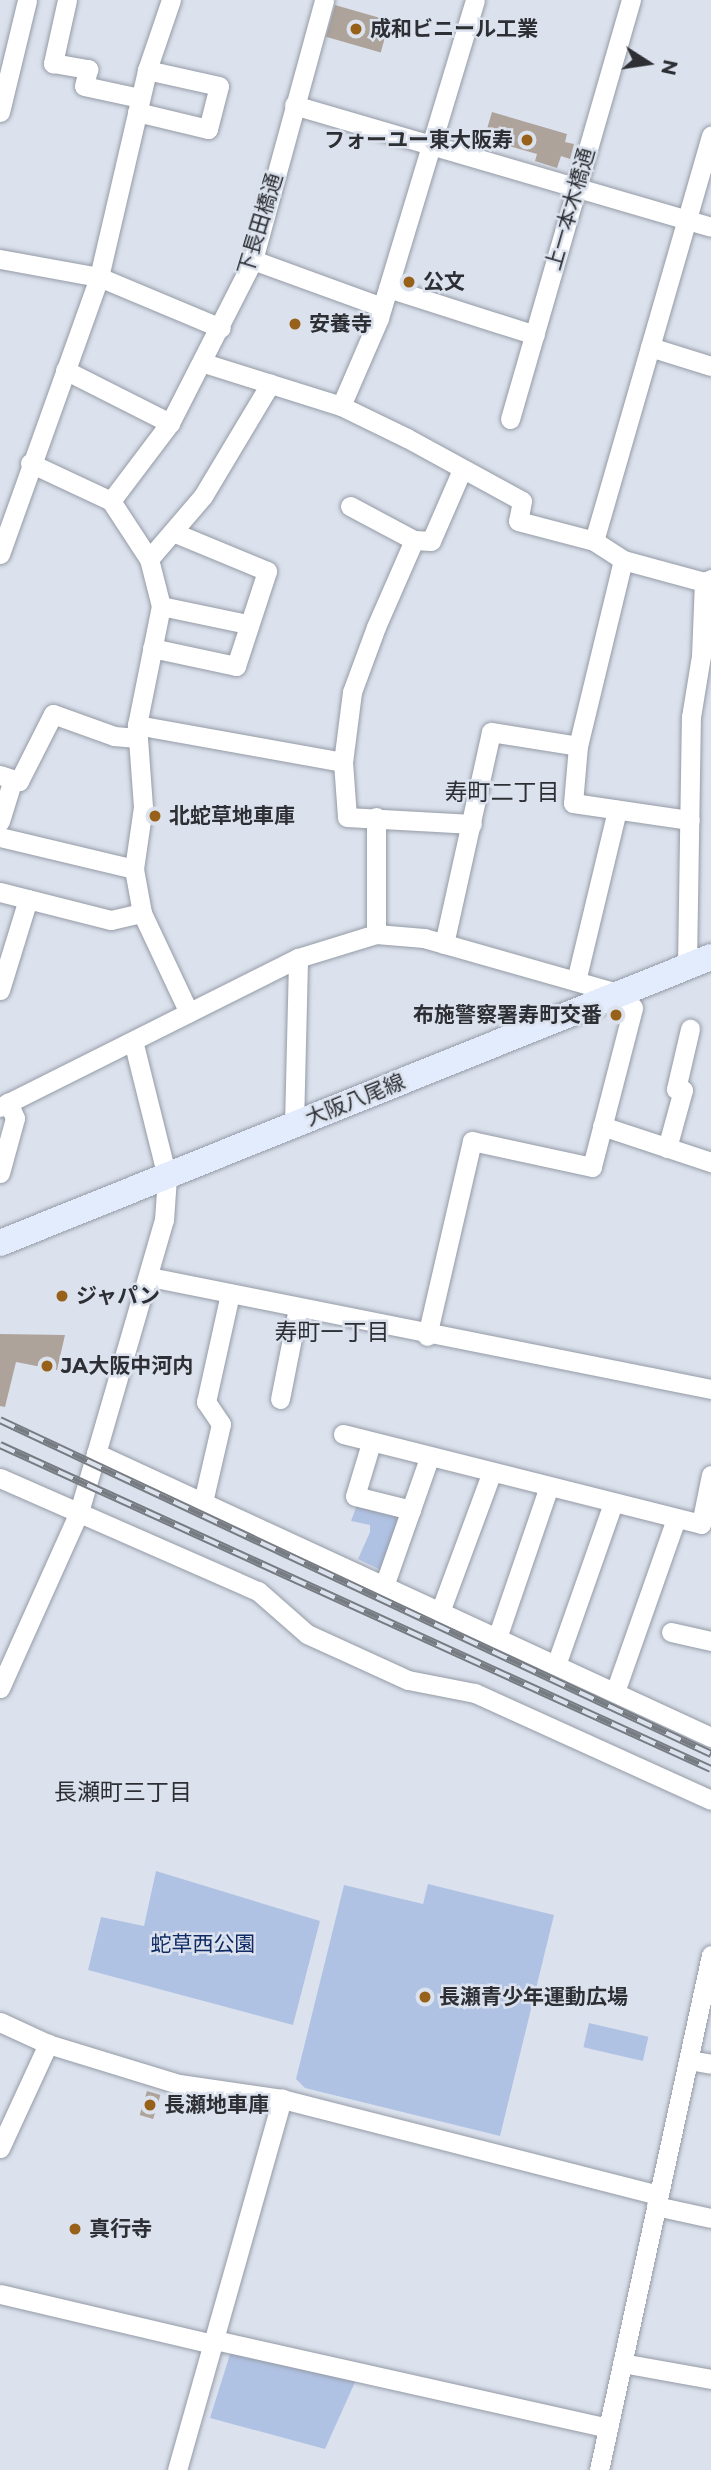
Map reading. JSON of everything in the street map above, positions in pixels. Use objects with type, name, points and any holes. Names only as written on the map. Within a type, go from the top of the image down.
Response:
[{"type":"main road","name":"大阪八尾線","points":[[0,1243],[699,962]]},
{"type":"street","points":[[0,112],[27,0]]},
{"type":"street","points":[[67,0],[53,63],[88,69],[84,86],[208,129],[219,86],[147,70]]},
{"type":"street","points":[[0,554],[30,463],[99,276],[147,70],[171,0]]},
{"type":"street","name":"下長田橋通","points":[[111,501],[170,423],[204,363],[253,260],[324,0]]},
{"type":"street","points":[[341,406],[385,297],[475,0]]},
{"type":"street","name":"上一本木橋通","points":[[510,419],[631,0]]},
{"type":"street","points":[[294,105],[711,228]]},
{"type":"street","points":[[594,541],[711,136]]},
{"type":"street","points":[[0,259],[99,276],[221,328]]},
{"type":"street","points":[[253,260],[535,335]]},
{"type":"street","points":[[650,347],[711,366]]},
{"type":"street","points":[[204,363],[341,406],[461,472],[522,501],[518,521],[594,541],[623,560],[708,580],[701,656],[691,717],[690,820],[699,962]]},
{"type":"street","points":[[65,370],[170,423]]},
{"type":"street","points":[[149,559],[173,532],[235,447],[270,384]]},
{"type":"street","points":[[30,463],[111,501],[149,559],[161,606],[137,731],[143,807],[134,869],[142,913],[189,1013]]},
{"type":"street","points":[[350,506],[414,540],[431,541],[461,472]]},
{"type":"street","points":[[152,648],[236,666],[247,624],[267,571],[173,532]]},
{"type":"street","points":[[414,540],[352,692],[343,762],[347,817],[472,824]]},
{"type":"street","points":[[623,560],[578,746],[573,803],[690,820]]},
{"type":"street","points":[[161,606],[247,624]]},
{"type":"street","points":[[0,821],[7,777],[19,781],[53,714],[114,736],[137,731],[343,762]]},
{"type":"street","points":[[444,944],[491,732],[578,746]]},
{"type":"street","points":[[576,981],[617,810]]},
{"type":"street","points":[[376,817],[376,934]]},
{"type":"street","points":[[0,837],[134,869]]},
{"type":"street","points":[[0,892],[111,920],[142,913]]},
{"type":"street","points":[[0,990],[28,899]]},
{"type":"street","points":[[0,1173],[15,1118],[4,1105],[298,958],[376,934],[444,944],[621,994],[633,1007],[592,1167],[472,1141],[427,1336]]},
{"type":"street","points":[[294,1125],[298,958]]},
{"type":"street","points":[[667,1147],[683,1090],[676,1089],[690,1029]]},
{"type":"street","points":[[0,1688],[79,1512],[150,1278],[164,1220],[167,1177],[133,1041]]},
{"type":"street","points":[[602,1126],[711,1162]]},
{"type":"street","points":[[150,1278],[427,1336],[711,1389]]},
{"type":"street","points":[[203,1502],[221,1424],[206,1402],[230,1294]]},
{"type":"street","points":[[279,1399],[298,1308]]},
{"type":"street","points":[[342,1434],[612,1506],[701,1524],[706,1520],[711,1475]]},
{"type":"street","points":[[371,1443],[355,1496],[411,1510]]},
{"type":"street","points":[[96,1452],[711,1737]]},
{"type":"street","points":[[384,1586],[429,1458]]},
{"type":"street","points":[[440,1612],[491,1474]]},
{"type":"street","points":[[0,1478],[258,1591],[320,1640],[408,1680],[475,1693],[711,1800]]},
{"type":"street","points":[[497,1638],[548,1489]]},
{"type":"street","points":[[556,1665],[612,1506]]},
{"type":"street","points":[[615,1692],[676,1519]]},
{"type":"street","points":[[671,1632],[711,1641]]},
{"type":"street","points":[[599,2470],[711,1955]]},
{"type":"street","points":[[0,2022],[48,2045],[179,2084],[282,2099],[657,2200],[711,2218]]},
{"type":"street","points":[[0,2148],[48,2045]]},
{"type":"street","points":[[689,2060],[711,2064]]},
{"type":"street","points":[[177,2470],[282,2099]]},
{"type":"street","points":[[0,2294],[608,2427]]},
{"type":"street","points":[[622,2363],[711,2379]]},
{"type":"green space","points":[[357,1505],[399,1517],[383,1571],[358,1559],[370,1532],[370,1525],[351,1521]]},
{"type":"green space","name":"蛇草西公園","points":[[156,1871],[320,1921],[293,2025],[88,1970],[101,1917],[144,1926]]},
{"type":"green space","name":"長瀬青少年運動広場","points":[[428,1884],[554,1915],[500,2136],[305,2088],[296,2079],[344,1885],[423,1904]]},
{"type":"green space","points":[[589,2023],[648,2037],[643,2061],[583,2047]]},
{"type":"green space","points":[[231,2351],[356,2380],[325,2449],[210,2418]]},
{"type":"building","name":"成和ビニール工業","points":[[335,5],[390,21],[381,52],[326,37]]},
{"type":"building","name":"フォーユー東大阪寿","points":[[492,112],[567,134],[565,142],[574,144],[570,159],[561,156],[557,168],[535,161],[537,154],[484,139]]},
{"type":"building","name":"JA大阪中河内","points":[[0,1334],[65,1335],[57,1370],[16,1362],[5,1407],[0,1406]]},
{"type":"building","name":"長瀬地車庫","points":[[147,2091],[160,2095],[153,2119],[140,2115]]},
{"type":"railway","points":[[0,1420],[711,1754]]},
{"type":"railway","points":[[0,1445],[711,1769]]},
{"type":"place","name":"成和ビニール工業","points":[[356,29]]},
{"type":"place","name":"フォーユー東大阪寿","points":[[527,140]]},
{"type":"place","name":"公文","points":[[409,282]]},
{"type":"place","name":"安養寺","points":[[295,324]]},
{"type":"place","name":"北蛇草地車庫","points":[[155,816]]},
{"type":"place","name":"布施警察署寿町交番","points":[[616,1015]]},
{"type":"place","name":"ジャパン","points":[[62,1296]]},
{"type":"place","name":"JA大阪中河内","points":[[47,1366]]},
{"type":"place","name":"長瀬青少年運動広場","points":[[425,1997]]},
{"type":"place","name":"長瀬地車庫","points":[[150,2105]]},
{"type":"place","name":"真行寺","points":[[75,2229]]},
{"type":"district","name":"寿町二丁目","points":[[502,792]]},
{"type":"district","name":"寿町一丁目","points":[[332,1332]]},
{"type":"district","name":"長瀬町三丁目","points":[[123,1792]]}]
